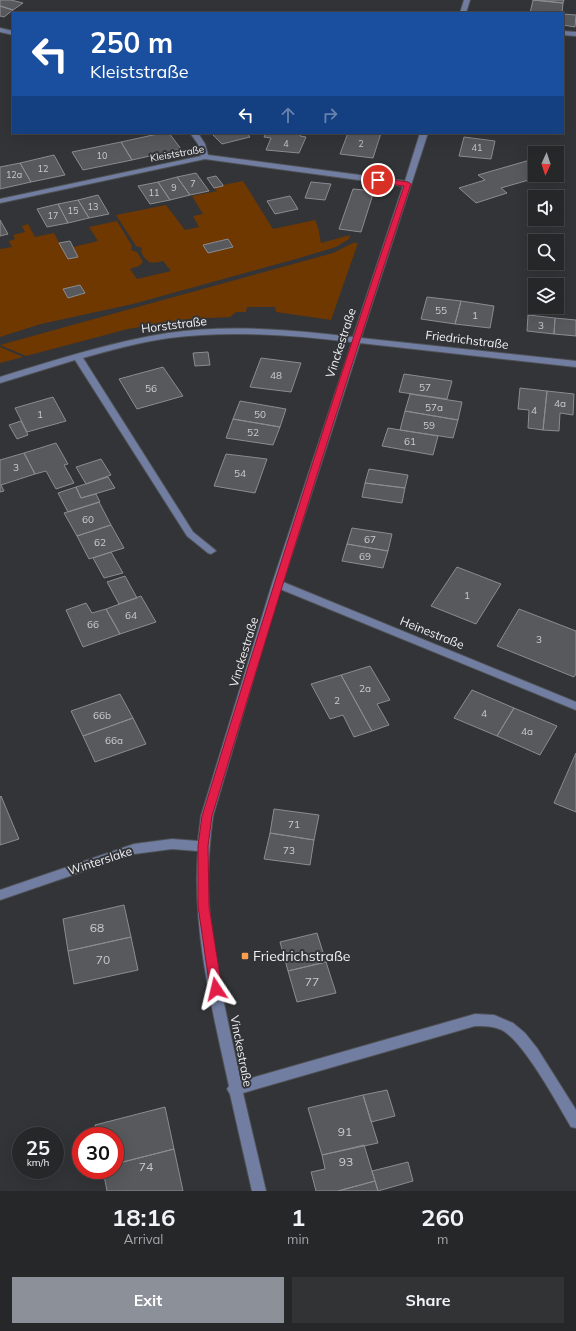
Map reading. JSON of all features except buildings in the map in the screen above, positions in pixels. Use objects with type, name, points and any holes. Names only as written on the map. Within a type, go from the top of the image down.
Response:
[{"type":"street","points":[[463,12],[467,0]]},
{"type":"street","points":[[0,30],[12,34]]},
{"type":"street","points":[[564,33],[576,34]]},
{"type":"street","points":[[195,134],[205,150],[205,157]]},
{"type":"street","name":"Vinckestraße","points":[[259,1191],[234,1089],[204,914],[202,882],[203,846],[207,816],[277,584],[424,134]]},
{"type":"street","name":"Kleiststraße","points":[[0,201],[205,157],[408,184]]},
{"type":"street","name":"Horststraße","points":[[0,380],[136,342],[193,333],[288,333],[356,339]]},
{"type":"street","name":"Friedrichstraße","points":[[356,339],[576,364]]},
{"type":"street","points":[[78,357],[190,534],[211,551]]},
{"type":"street","name":"Heinestraße","points":[[277,584],[576,706]]},
{"type":"street","name":"Winterslake","points":[[0,895],[134,850],[172,844],[203,846]]},
{"type":"street","points":[[234,1089],[452,1026],[475,1020],[494,1021],[508,1027],[520,1037],[532,1052],[576,1122]]},
{"type":"shaded area","points":[[243,181],[273,229],[315,220],[321,243],[350,235],[349,239],[336,247],[296,259],[133,304],[41,324],[0,337],[0,249],[12,247],[9,241],[15,239],[13,235],[25,232],[22,226],[28,224],[35,237],[54,233],[68,259],[78,257],[73,247],[98,241],[89,227],[117,221],[132,246],[131,250],[137,252],[143,262],[139,266],[130,269],[137,279],[171,271],[163,261],[152,263],[146,259],[141,252],[142,248],[136,246],[116,215],[166,205],[185,230],[199,227],[193,216],[203,214],[192,196],[217,191],[214,188]]},
{"type":"shaded area","points":[[353,243],[358,243],[331,320],[276,312],[275,307],[247,307],[246,312],[236,312],[230,317],[188,319],[128,329],[26,356],[0,345],[333,253]]},
{"type":"shaded area","points":[[0,347],[23,357],[0,363]]},
{"type":"place","name":"Friedrichstraße","points":[[245,956]]},
{"type":"route","points":[[216,989],[203,906],[203,846],[207,816],[282,570],[356,339],[408,184],[378,180]]}]
